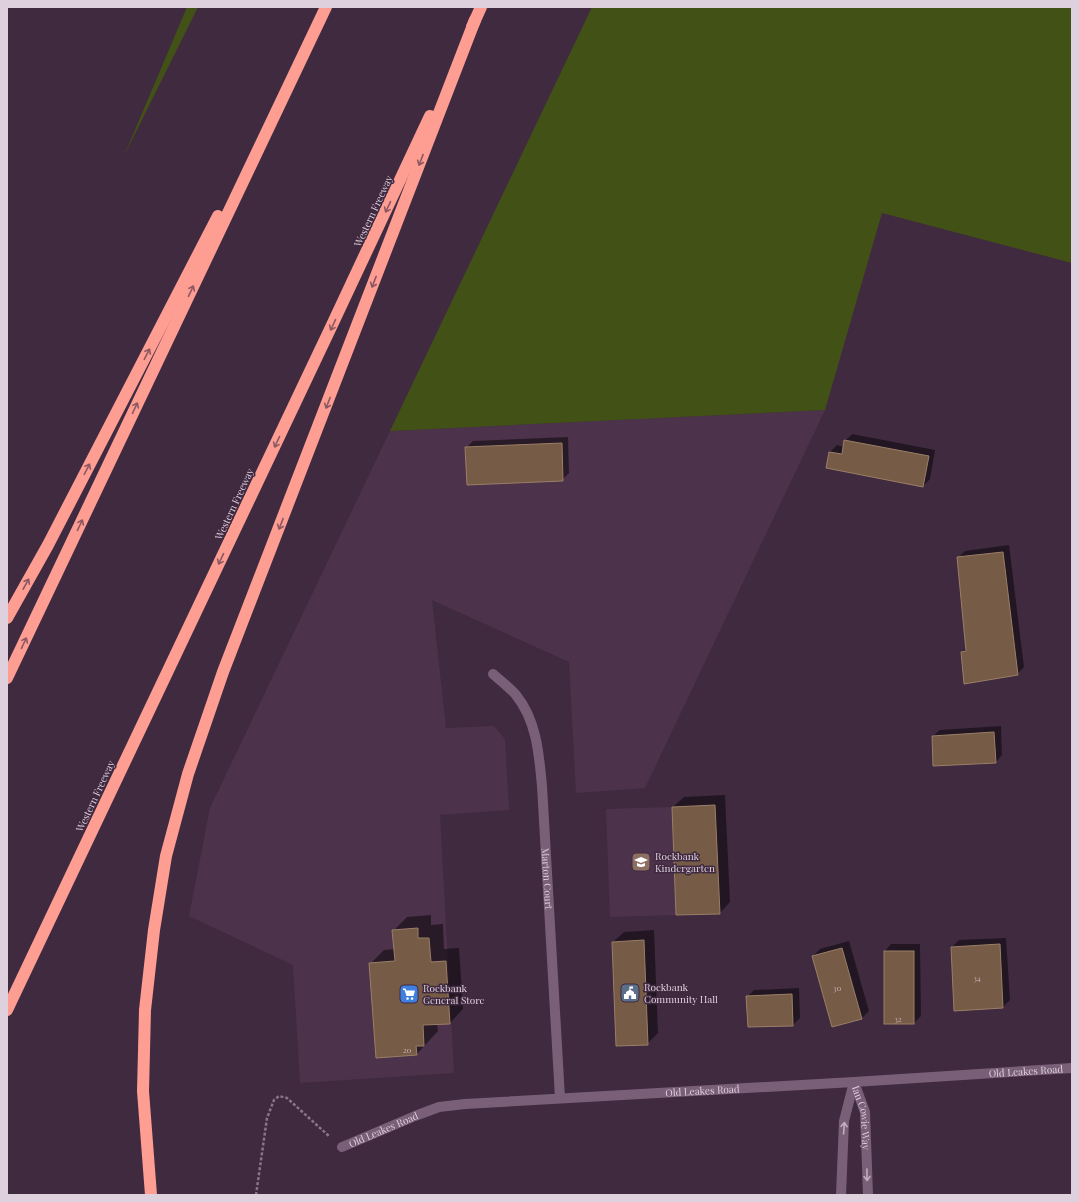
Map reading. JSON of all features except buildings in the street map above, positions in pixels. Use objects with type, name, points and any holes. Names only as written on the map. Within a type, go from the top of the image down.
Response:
[{"type":"highway","points":[[7,618],[48,545],[326,7]]},
{"type":"highway","points":[[7,678],[326,7]]},
{"type":"highway","name":"Western Freeway","points":[[7,1010],[329,332],[481,7]]},
{"type":"highway","points":[[151,1195],[143,1091],[145,1010],[148,971],[166,856],[188,774],[224,672],[475,20]]},
{"type":"street","name":"Marton Court","points":[[493,674],[516,696],[525,709],[532,723],[539,758],[542,786],[560,1098]]},
{"type":"street","name":"Old Leakes Road","points":[[342,1148],[414,1116],[439,1107],[465,1104],[1072,1068]]},
{"type":"street","name":"Ian Cowie Way","points":[[841,1195],[844,1121],[854,1082]]},
{"type":"street","name":"Ian Cowie Way","points":[[854,1082],[864,1112],[868,1195]]},
{"type":"path","points":[[256,1195],[266,1118],[274,1100],[279,1096],[287,1098],[342,1148]]},
{"type":"shaded area","points":[[825,410],[645,788],[576,793],[569,662],[432,600],[446,728],[494,726],[505,739],[509,810],[440,815],[454,1073],[300,1083],[293,965],[189,916],[210,808],[390,431]]},
{"type":"shaded area","name":"Rockbank Kindergarten","points":[[672,807],[676,915],[610,917],[606,809]]},
{"type":"green space","points":[[187,7],[198,7],[124,156]]},
{"type":"green space","points":[[592,7],[1072,7],[1072,263],[882,213],[825,410],[390,431]]},
{"type":"place","name":"Rockbank Kindergarten","points":[[641,862]]},
{"type":"place","name":"Rockbank Community Hall","points":[[630,993]]},
{"type":"place","name":"Rockbank General Store","points":[[409,994]]}]
